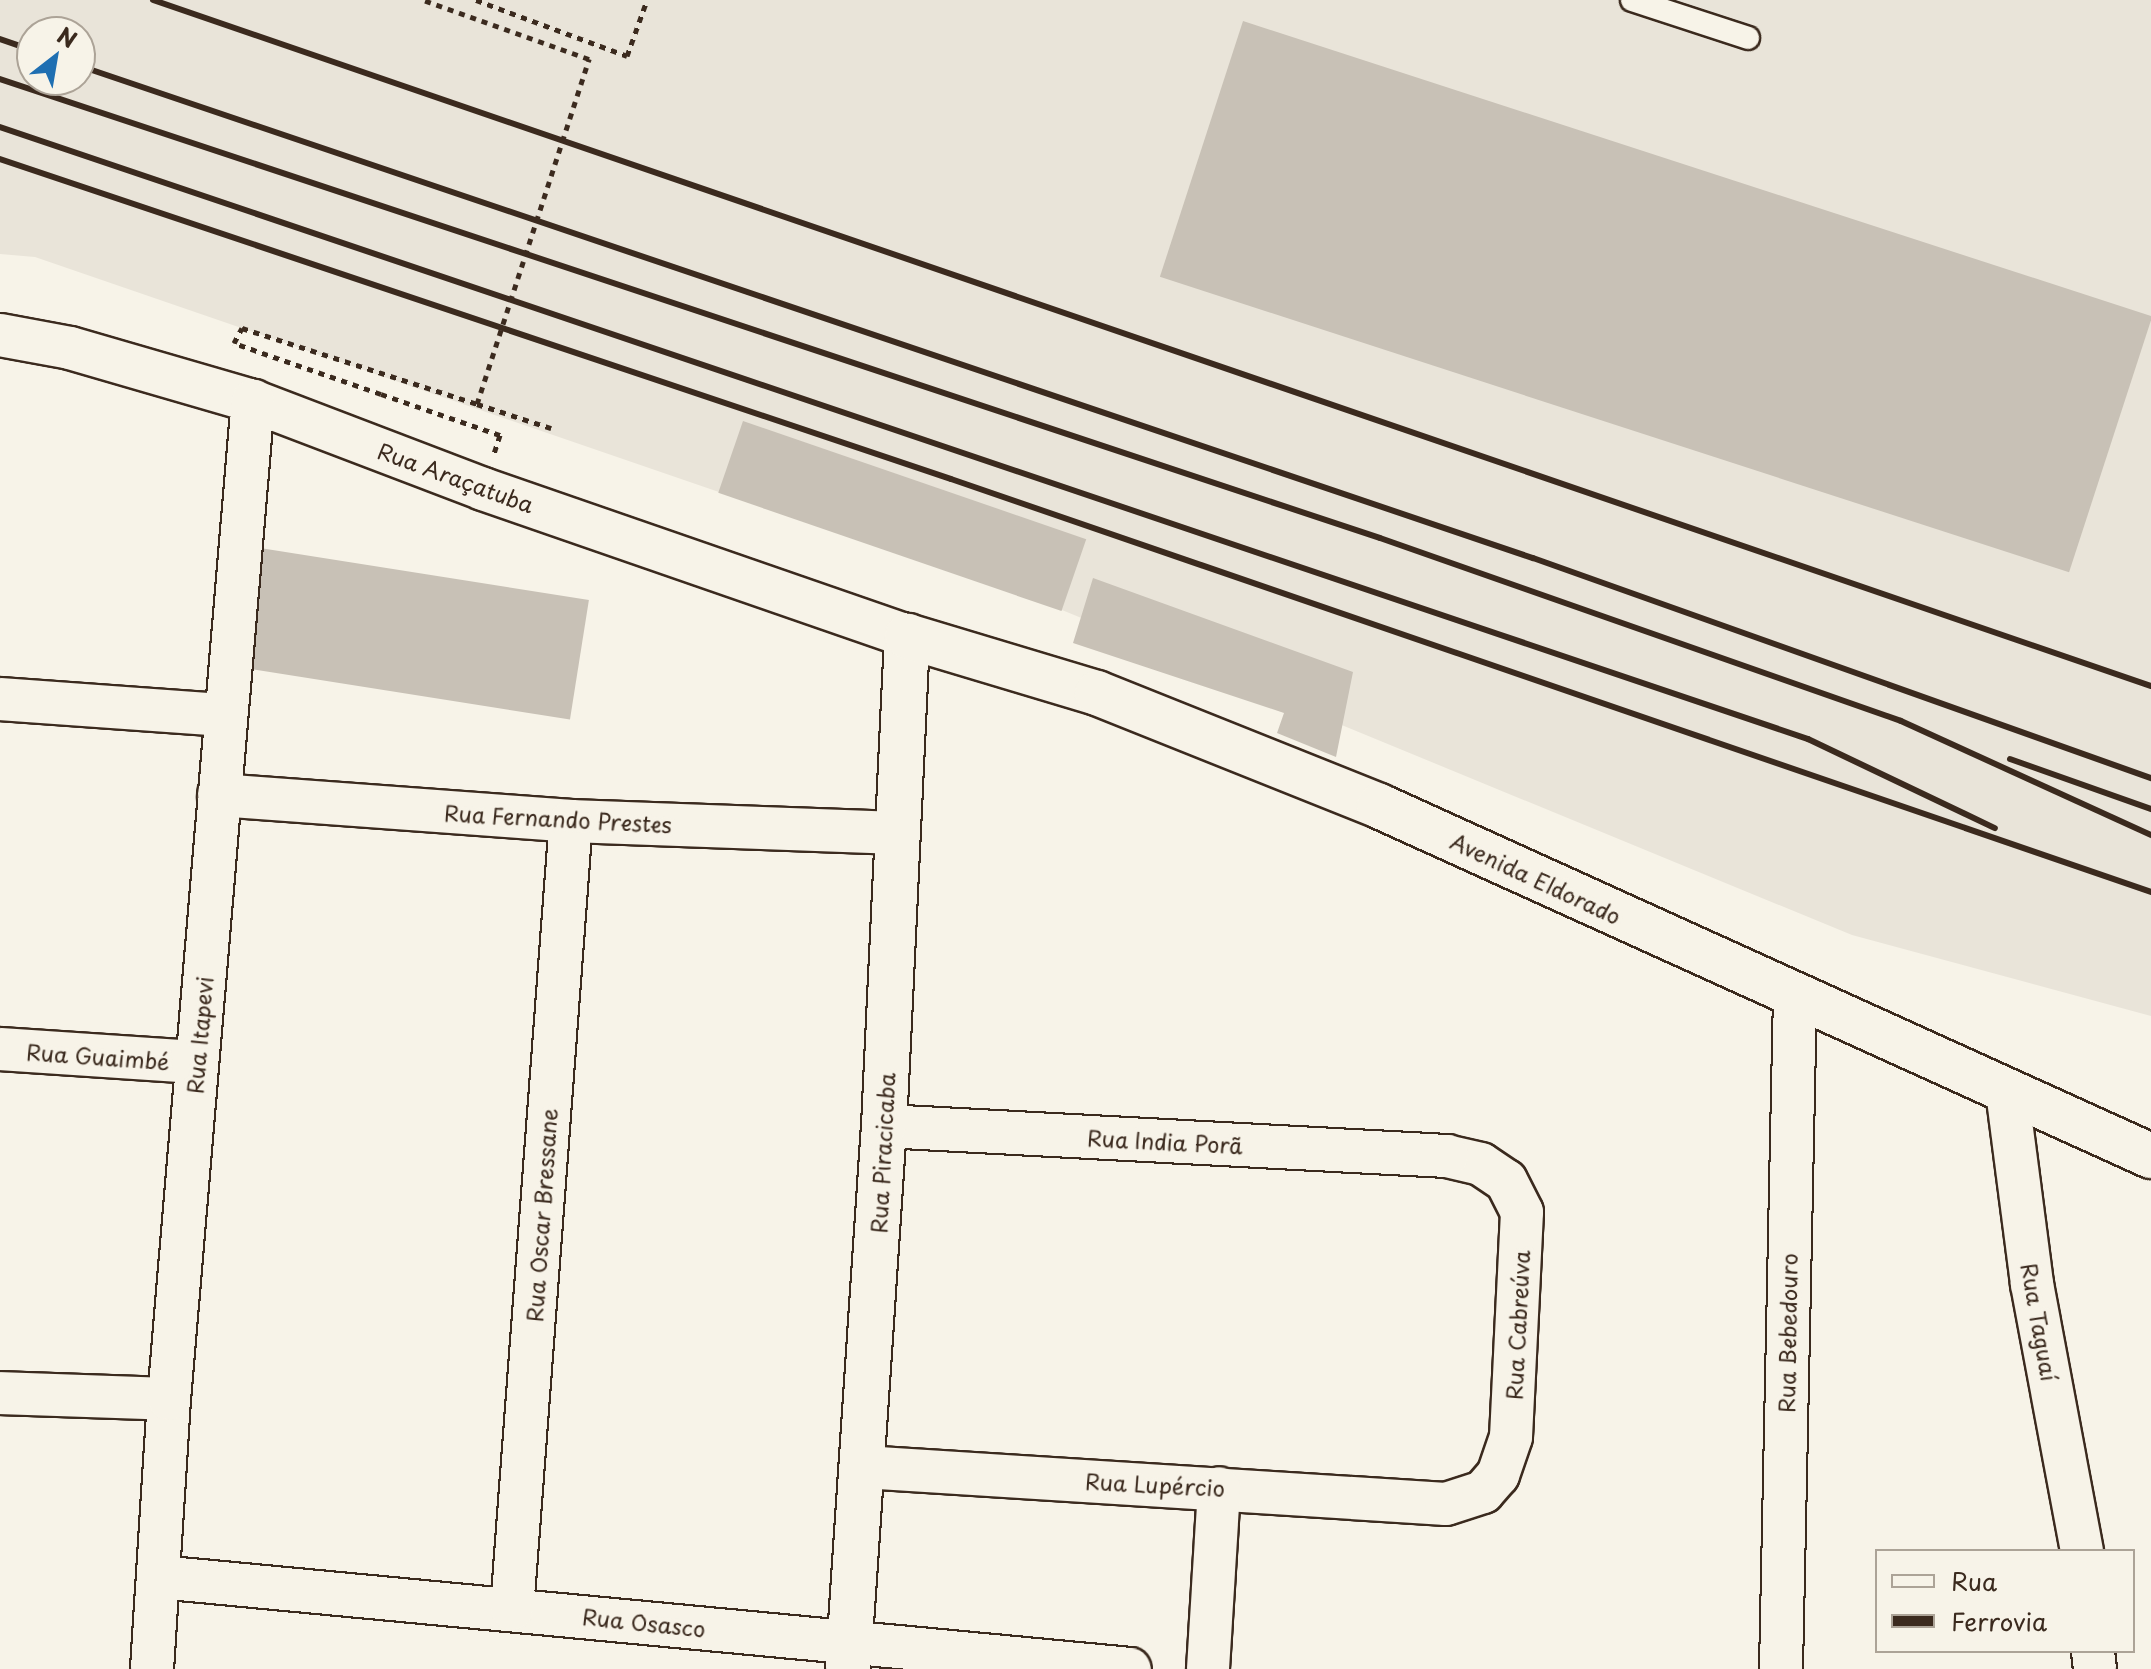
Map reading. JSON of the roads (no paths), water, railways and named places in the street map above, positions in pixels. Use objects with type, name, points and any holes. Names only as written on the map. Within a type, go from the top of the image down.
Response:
[{"type":"street","name":"Rua Araçatuba","points":[[0,335],[70,348],[253,401],[483,489],[907,636]]},
{"type":"street","name":"Rua Itapevi","points":[[143,1663],[159,1577],[169,1399],[224,715],[253,401]]},
{"type":"street","name":"Rua Piracicaba","points":[[849,1656],[884,1126],[907,636]]},
{"type":"street","name":"Avenida Eldorado","points":[[907,636],[1097,693],[1365,801],[2151,1156]]},
{"type":"street","points":[[0,699],[224,715]]},
{"type":"street","name":"Rua Fernando Prestes","points":[[219,795],[571,821],[898,833]]},
{"type":"street","name":"Rua Oscar Bressane","points":[[512,1609],[571,821]]},
{"type":"street","name":"Rua Bebedouro","points":[[1781,1669],[1795,997]]},
{"type":"street","name":"Rua Guaimbé","points":[[0,1049],[197,1062]]},
{"type":"street","name":"Rua Taguaí","points":[[2007,1091],[2032,1284],[2082,1549]]},
{"type":"street","name":"Rua India Porã","points":[[884,1126],[1447,1156]]},
{"type":"street","name":"Rua Cabreúva","points":[[1446,1504],[1483,1492],[1498,1475],[1511,1437],[1522,1212],[1506,1181],[1481,1164],[1447,1156]]},
{"type":"street","points":[[0,1393],[169,1399]]},
{"type":"street","name":"Rua Lupércio","points":[[863,1467],[1446,1504]]},
{"type":"street","points":[[1208,1669],[1219,1488]]},
{"type":"street","name":"Rua Osasco","points":[[159,1577],[512,1609],[849,1656],[1130,1669]]},
{"type":"lane","points":[[1632,0],[1748,38]]},
{"type":"railway","points":[[153,0],[2151,686]]},
{"type":"railway","points":[[0,39],[16,44]]},
{"type":"railway","points":[[96,71],[1533,558],[2151,778]]},
{"type":"railway","points":[[0,79],[1380,538],[1901,721],[2151,835]]},
{"type":"railway","points":[[0,127],[1808,739],[1995,828]]},
{"type":"railway","points":[[0,159],[951,479],[2151,892]]},
{"type":"railway","points":[[2010,759],[2151,809]]}]
